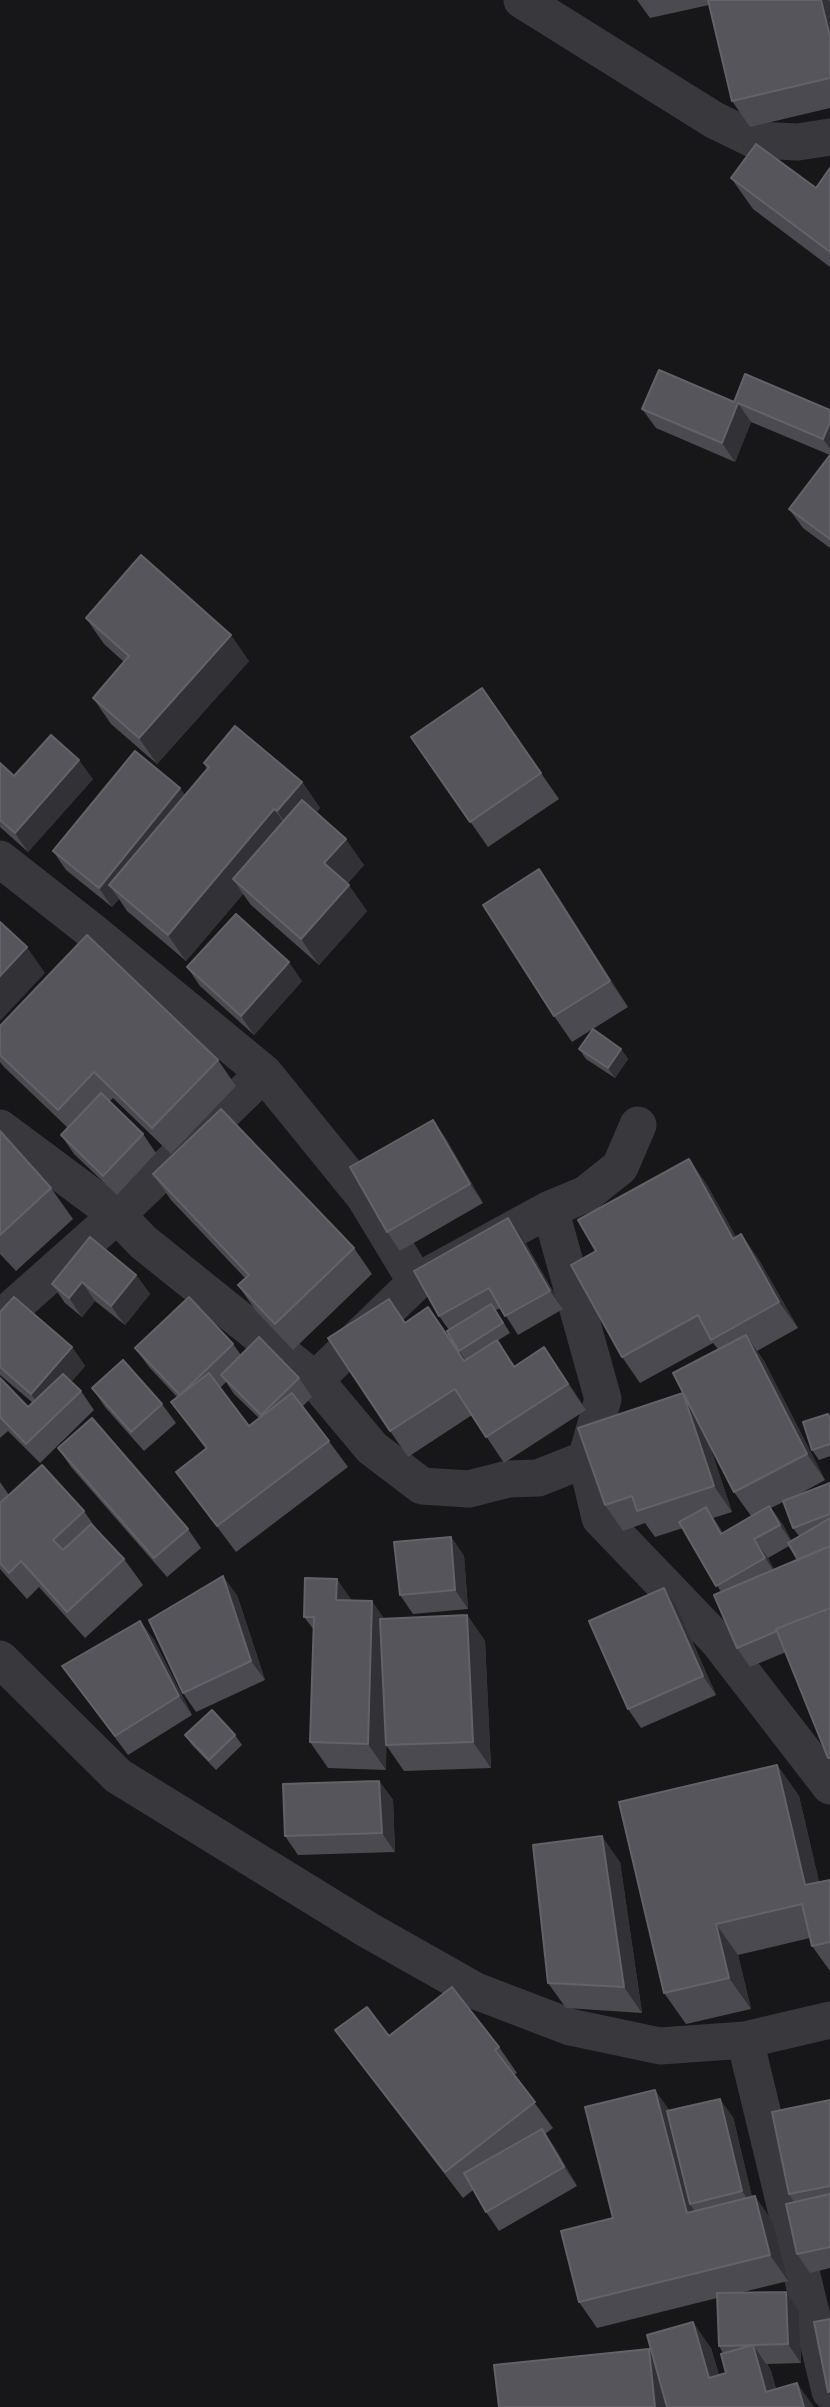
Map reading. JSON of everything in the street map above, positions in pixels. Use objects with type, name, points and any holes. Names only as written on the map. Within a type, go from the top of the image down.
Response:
[{"type":"street","points":[[522,0],[714,120],[755,140],[798,142],[830,137]]},
{"type":"street","points":[[0,859],[264,1073],[364,1196],[416,1282]]},
{"type":"street","points":[[0,1319],[117,1215],[264,1073]]},
{"type":"street","points":[[315,1380],[416,1282],[550,1209],[586,1194],[620,1167],[638,1125]]},
{"type":"street","points":[[0,1128],[117,1215],[143,1242],[315,1380],[372,1448],[422,1486],[469,1489],[508,1479],[538,1478],[586,1459]]},
{"type":"street","points":[[550,1209],[603,1399],[586,1459],[600,1518],[718,1641],[830,1786]]},
{"type":"street","points":[[0,1659],[118,1776],[368,1930],[476,1991],[570,2027],[660,2046],[745,2040],[830,2020]]},
{"type":"street","points":[[745,2040],[830,2391]]},
{"type":"building","points":[[708,0],[821,0],[830,37],[830,78],[732,101]]},
{"type":"building","points":[[756,144],[816,188],[830,168],[830,252],[731,178]]},
{"type":"building","points":[[659,370],[734,402],[745,374],[830,410],[830,422],[823,439],[738,403],[722,443],[642,409]]},
{"type":"building","points":[[830,455],[830,539],[789,509]]},
{"type":"building","points":[[141,555],[231,635],[139,738],[93,698],[129,656],[86,618]]},
{"type":"building","points":[[482,688],[541,773],[470,822],[411,737]]},
{"type":"building","points":[[235,726],[302,782],[277,811],[274,809],[168,935],[109,885],[209,767],[204,763]]},
{"type":"building","points":[[51,735],[79,760],[15,833],[0,820],[0,763],[14,776]]},
{"type":"building","points":[[135,751],[180,788],[99,888],[53,851]]},
{"type":"building","points":[[302,800],[346,839],[324,863],[349,885],[301,939],[233,879]]},
{"type":"building","points":[[539,869],[610,981],[554,1016],[483,905]]},
{"type":"building","points":[[236,914],[289,962],[241,1016],[187,967]]},
{"type":"building","points":[[0,922],[27,947],[0,976]]},
{"type":"building","points":[[87,935],[218,1060],[152,1128],[94,1072],[58,1110],[0,1055],[0,1026]]},
{"type":"building","points":[[593,1029],[621,1049],[608,1068],[579,1049]]},
{"type":"building","points":[[101,1093],[143,1134],[103,1176],[61,1135]]},
{"type":"building","points":[[221,1109],[354,1248],[275,1324],[238,1285],[249,1275],[153,1174]]},
{"type":"building","points":[[433,1120],[470,1184],[387,1232],[350,1167]]},
{"type":"building","points":[[0,1131],[51,1188],[0,1235]]},
{"type":"building","points":[[689,1159],[733,1239],[741,1234],[779,1302],[711,1340],[698,1315],[622,1357],[571,1265],[596,1251],[578,1220]]},
{"type":"building","points":[[508,1218],[550,1291],[505,1316],[489,1288],[439,1316],[414,1271]]},
{"type":"building","points":[[90,1237],[136,1275],[111,1306],[82,1282],[69,1298],[52,1284]]},
{"type":"building","points":[[14,1297],[72,1347],[31,1394],[0,1367],[0,1312]]},
{"type":"building","points":[[189,1297],[233,1344],[180,1395],[135,1348]]},
{"type":"building","points":[[389,1299],[405,1323],[428,1307],[464,1361],[497,1340],[514,1367],[544,1347],[568,1384],[486,1437],[455,1389],[390,1431],[328,1338]]},
{"type":"building","points":[[491,1304],[503,1323],[459,1351],[447,1331]]},
{"type":"building","points":[[746,1335],[807,1454],[734,1492],[673,1373]]},
{"type":"building","points":[[259,1337],[299,1378],[261,1415],[221,1375]]},
{"type":"building","points":[[123,1360],[162,1404],[131,1432],[92,1388]]},
{"type":"building","points":[[209,1373],[249,1426],[292,1393],[329,1441],[217,1526],[176,1472],[207,1448],[171,1402]]},
{"type":"building","points":[[63,1374],[81,1391],[26,1444],[0,1417],[0,1378],[28,1407]]},
{"type":"building","points":[[683,1393],[714,1486],[637,1511],[632,1496],[605,1505],[578,1428]]},
{"type":"building","points":[[828,1414],[830,1444],[812,1450],[803,1422]]},
{"type":"building","points":[[92,1418],[188,1529],[154,1558],[58,1448]]},
{"type":"building","points":[[42,1465],[84,1511],[53,1540],[63,1550],[91,1524],[124,1559],[67,1612],[21,1561],[9,1573],[0,1563],[0,1503]]},
{"type":"building","points":[[830,1483],[830,1514],[793,1528],[783,1501]]},
{"type":"building","points":[[769,1506],[780,1525],[754,1539],[765,1558],[716,1586],[679,1522],[706,1507],[721,1534]]},
{"type":"building","points":[[830,1518],[830,1546],[798,1560],[788,1543]]},
{"type":"building","points":[[451,1537],[455,1590],[400,1595],[394,1542]]},
{"type":"building","points":[[830,1546],[830,1608],[737,1648],[714,1595]]},
{"type":"building","points":[[223,1576],[251,1661],[183,1693],[149,1620]]},
{"type":"building","points":[[305,1578],[337,1579],[336,1600],[372,1601],[368,1744],[310,1742],[314,1617],[304,1617]]},
{"type":"building","points":[[664,1588],[703,1676],[628,1709],[589,1621]]},
{"type":"building","points":[[830,1608],[830,1757],[828,1758],[776,1629]]},
{"type":"building","points":[[467,1615],[473,1742],[386,1745],[380,1619]]},
{"type":"building","points":[[140,1621],[179,1696],[115,1736],[62,1666]]},
{"type":"building","points":[[212,1710],[235,1735],[209,1760],[185,1735]]},
{"type":"building","points":[[777,1765],[805,1885],[830,1880],[830,1942],[812,1946],[802,1904],[716,1924],[729,1978],[664,1993],[619,1802]]},
{"type":"building","points":[[379,1781],[382,1833],[285,1836],[283,1784]]},
{"type":"building","points":[[602,1836],[624,1987],[548,1983],[533,1845]]},
{"type":"building","points":[[452,1987],[499,2047],[495,2050],[535,2102],[445,2172],[335,2030],[367,2007],[389,2036]]},
{"type":"building","points":[[655,2090],[687,2213],[755,2196],[770,2255],[579,2302],[561,2231],[613,2218],[585,2107]]},
{"type":"building","points":[[720,2099],[742,2191],[690,2204],[667,2111]]},
{"type":"building","points":[[830,2100],[830,2186],[789,2194],[772,2112]]},
{"type":"building","points":[[542,2129],[564,2167],[486,2212],[464,2173]]},
{"type":"building","points":[[830,2194],[830,2247],[797,2254],[786,2204]]},
{"type":"building","points":[[786,2292],[788,2344],[719,2346],[717,2293]]},
{"type":"building","points":[[830,2319],[830,2391],[828,2392],[814,2322]]},
{"type":"building","points":[[693,2322],[709,2378],[726,2373],[721,2354],[753,2345],[766,2392],[797,2383],[804,2407],[667,2407],[647,2335]]},
{"type":"building","points":[[649,2349],[655,2407],[499,2407],[494,2365]]}]
